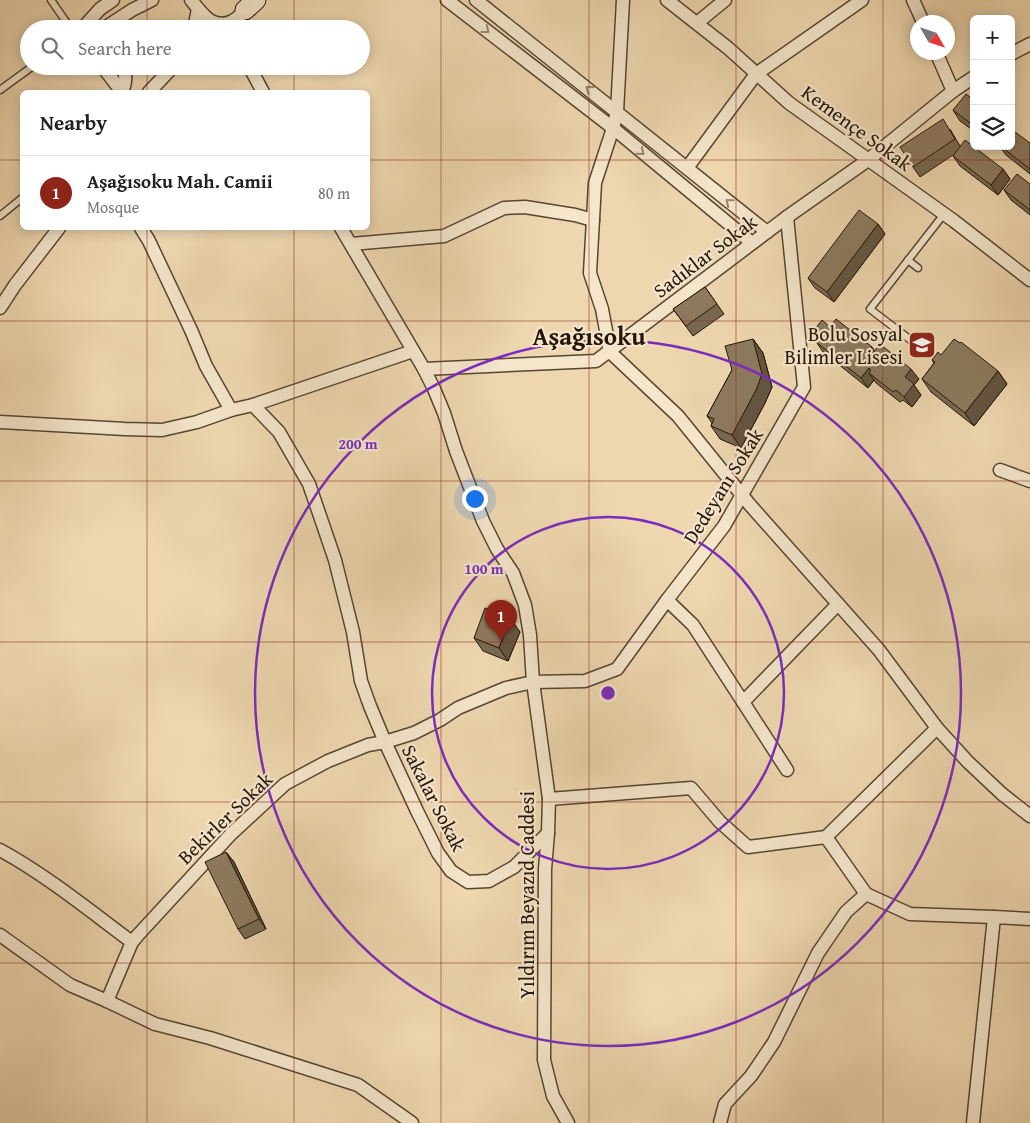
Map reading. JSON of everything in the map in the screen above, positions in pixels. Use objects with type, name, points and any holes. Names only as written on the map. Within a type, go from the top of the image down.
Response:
[{"type":"street","points":[[90,20],[100,9],[113,0]]},
{"type":"street","points":[[117,20],[152,0]]},
{"type":"street","points":[[447,0],[613,128],[752,243]]},
{"type":"street","points":[[476,0],[767,232]]},
{"type":"street","points":[[623,0],[618,112],[594,183],[590,273],[602,309],[610,352],[678,416],[742,496],[879,650],[937,728],[968,762],[1002,794],[1030,816]]},
{"type":"street","name":"Kemençe Sokak","points":[[667,0],[728,48],[789,103],[944,214],[1030,280]]},
{"type":"street","points":[[696,23],[726,0]]},
{"type":"street","points":[[687,168],[756,74],[862,0]]},
{"type":"street","points":[[913,0],[920,15]]},
{"type":"street","points":[[194,4],[208,20]]},
{"type":"street","points":[[194,4],[194,20]]},
{"type":"street","points":[[235,20],[248,6]]},
{"type":"street","points":[[244,20],[248,6]]},
{"type":"street","points":[[1015,52],[1030,44]]},
{"type":"street","points":[[940,60],[953,90]]},
{"type":"street","points":[[109,75],[120,90]]},
{"type":"street","points":[[123,90],[126,82],[125,75]]},
{"type":"street","points":[[151,90],[167,75]]},
{"type":"street","points":[[254,75],[262,90]]},
{"type":"street","name":"Sadıklar Sokak","points":[[424,368],[596,361],[787,216],[868,160],[953,90],[970,79]]},
{"type":"street","points":[[350,244],[444,236],[504,208],[525,207],[593,220]]},
{"type":"street","name":"Dedeyanı Sokak","points":[[533,682],[585,681],[617,669],[724,526],[804,387],[787,216]]},
{"type":"street","points":[[0,308],[15,285],[57,230]]},
{"type":"street","points":[[142,230],[191,330],[206,366],[231,410]]},
{"type":"street","name":"Yıldırım Beyazıd Caddesi","points":[[342,230],[424,368],[444,413],[456,451],[483,521],[497,548],[513,572],[525,605],[548,799],[545,869],[544,1060],[553,1096],[568,1123]]},
{"type":"street","points":[[0,422],[162,430],[197,422],[231,410],[253,405],[413,351]]},
{"type":"street","name":"Sakalar Sokak","points":[[253,405],[279,432],[309,484],[335,560],[353,632],[362,681],[370,706],[417,811],[438,852],[451,871],[468,882],[489,881],[514,867],[548,833]]},
{"type":"street","points":[[1000,470],[1030,482]]},
{"type":"street","points":[[667,600],[693,625],[787,770]]},
{"type":"street","points":[[742,702],[838,604]]},
{"type":"street","name":"Bekirler Sokak","points":[[107,1001],[132,942],[231,834],[285,784],[328,762],[368,745],[414,734],[458,708],[506,688],[533,682]]},
{"type":"street","points":[[548,799],[691,788],[720,822],[748,847],[826,837],[937,728]]},
{"type":"street","points":[[826,837],[866,894],[910,914],[1030,919]]},
{"type":"street","points":[[0,850],[66,892],[132,942]]},
{"type":"street","points":[[720,1123],[725,1104],[750,1076],[774,1042],[818,953],[846,912],[866,894]]},
{"type":"street","points":[[973,1123],[994,917]]},
{"type":"street","points":[[0,935],[70,985],[155,1024],[210,1038],[358,1085],[412,1123]]},
{"type":"lane","points":[[51,0],[65,20]]},
{"type":"lane","points":[[0,90],[21,75]]},
{"type":"lane","points":[[0,216],[20,200]]},
{"type":"lane","points":[[929,354],[870,309],[944,214]]},
{"type":"lane","points":[[908,260],[918,268]]},
{"type":"building","points":[[966,94],[970,97],[970,123],[953,110]]},
{"type":"building","points":[[943,119],[955,139],[913,167],[900,147]]},
{"type":"building","points":[[1015,132],[1030,143],[1030,169],[1005,150],[1015,150]]},
{"type":"building","points":[[965,140],[970,144],[970,150],[978,150],[1003,169],[991,185],[953,156]]},
{"type":"building","points":[[1017,174],[1030,184],[1030,210],[1004,190]]},
{"type":"building","points":[[859,210],[878,224],[827,292],[808,278]]},
{"type":"building","points":[[705,287],[717,304],[686,326],[673,309]]},
{"type":"building","points":[[836,319],[872,347],[869,351],[873,353],[880,344],[911,369],[905,377],[914,384],[904,397],[896,390],[893,392],[869,373],[871,370],[869,368],[861,378],[816,342],[818,340],[811,334],[822,320],[830,327]]},
{"type":"building","points":[[753,339],[762,374],[756,390],[732,435],[711,426],[714,419],[707,416],[732,370],[725,346]]},
{"type":"building","points":[[954,339],[961,342],[998,371],[965,413],[922,379],[935,362],[932,360],[938,352],[941,355]]},
{"type":"building","points":[[485,608],[510,618],[499,648],[474,638]]},
{"type":"building","points":[[226,852],[259,919],[238,929],[205,862]]},
{"type":"place","name":"Bolu Sosyal Bilimler Lisesi","points":[[922,345]]},
{"type":"place","name":"Aşağısoku Mah. Camii","points":[[501,641]]},
{"type":"district","name":"Aşağısoku","points":[[589,336]]}]
